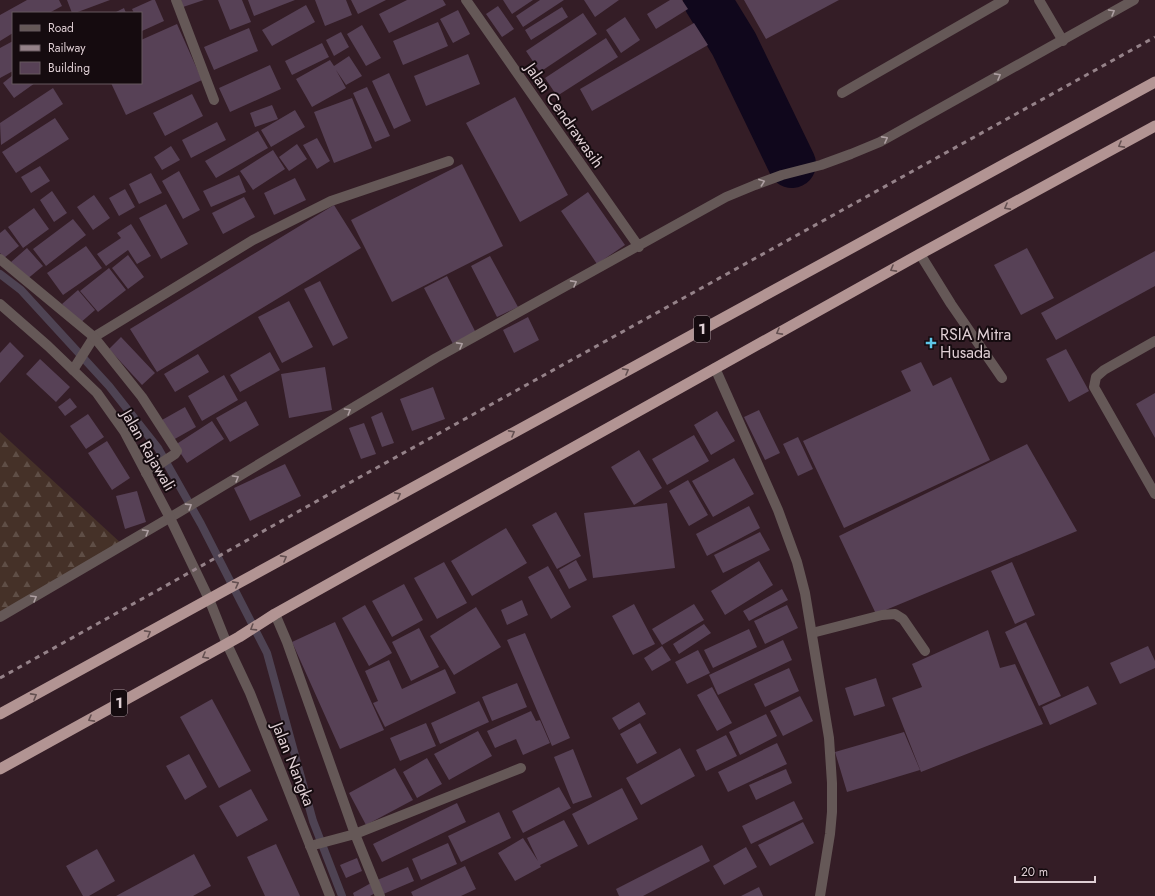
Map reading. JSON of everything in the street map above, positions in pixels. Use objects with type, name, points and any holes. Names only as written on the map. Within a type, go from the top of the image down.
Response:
[{"type":"highway","name":"1","points":[[0,714],[1155,82]]},
{"type":"highway","name":"1","points":[[0,768],[227,644],[271,616],[920,254],[1155,126]]},
{"type":"street","points":[[176,0],[214,100]]},
{"type":"street","name":"Jalan Cendrawasih","points":[[466,0],[639,247]]},
{"type":"street","points":[[842,93],[1004,0]]},
{"type":"street","points":[[1039,0],[1063,40]]},
{"type":"street","points":[[0,617],[173,516],[436,358],[639,247],[726,197],[755,184],[851,154],[880,142],[1134,0]]},
{"type":"street","points":[[74,368],[91,342],[253,240],[331,201],[449,161]]},
{"type":"street","points":[[920,254],[933,276],[1002,378]]},
{"type":"street","points":[[0,259],[91,342],[142,397],[177,450],[175,454],[149,471]]},
{"type":"street","name":"Jalan Rajawali","points":[[0,304],[74,368],[97,393],[124,431],[149,471],[173,516],[184,550],[209,599],[227,644]]},
{"type":"street","points":[[1155,341],[1104,370],[1096,377],[1094,387],[1155,494]]},
{"type":"street","points":[[715,368],[778,510],[797,562],[805,593],[830,738],[832,783],[830,834],[820,896]]},
{"type":"street","points":[[812,633],[882,615],[895,614],[903,618],[924,651]]},
{"type":"street","points":[[271,616],[287,642],[352,834],[380,896]]},
{"type":"street","name":"Jalan Nangka","points":[[227,644],[250,693],[314,846],[330,896]]},
{"type":"street","points":[[314,846],[352,834],[521,768]]},
{"type":"green space","points":[[0,432],[123,545],[0,614]]},
{"type":"building","points":[[27,0],[59,0],[62,6],[51,12],[12,12],[12,34],[0,41],[0,15]]},
{"type":"building","points":[[67,0],[110,0],[78,12],[72,12]]},
{"type":"building","points":[[155,0],[164,21],[142,31],[142,12],[134,12],[132,9]]},
{"type":"building","points":[[181,0],[204,0],[183,7]]},
{"type":"building","points":[[218,0],[242,0],[251,22],[230,30]]},
{"type":"building","points":[[248,0],[295,0],[254,16]]},
{"type":"building","points":[[315,0],[346,0],[352,15],[325,26]]},
{"type":"building","points":[[351,0],[386,0],[358,14]]},
{"type":"building","points":[[407,0],[443,0],[446,5],[389,33],[379,14]]},
{"type":"building","points":[[503,0],[533,0],[512,14]]},
{"type":"building","points":[[540,0],[564,0],[523,27],[516,16]]},
{"type":"building","points":[[584,0],[619,0],[595,17]]},
{"type":"building","points":[[670,0],[682,0],[688,9],[656,29],[647,14]]},
{"type":"building","points":[[744,0],[839,0],[766,39]]},
{"type":"building","points":[[306,5],[315,22],[272,46],[262,30]]},
{"type":"building","points":[[498,6],[514,29],[502,37],[486,14]]},
{"type":"building","points":[[562,7],[568,17],[531,40],[525,30]]},
{"type":"building","points":[[124,8],[126,12],[116,12]]},
{"type":"building","points":[[458,10],[470,34],[453,43],[440,19]]},
{"type":"building","points":[[583,13],[597,34],[540,72],[526,51]]},
{"type":"building","points":[[625,17],[640,40],[621,53],[606,30]]},
{"type":"building","points":[[438,22],[448,46],[403,65],[393,41]]},
{"type":"building","points":[[694,23],[708,45],[592,111],[580,89]]},
{"type":"building","points":[[177,24],[202,80],[126,115],[111,84],[142,84],[142,40]]},
{"type":"building","points":[[362,25],[381,58],[366,66],[347,34]]},
{"type":"building","points":[[249,28],[258,51],[214,70],[204,47]]},
{"type":"building","points":[[341,32],[349,47],[334,56],[326,40]]},
{"type":"building","points":[[606,38],[618,57],[557,96],[545,78]]},
{"type":"building","points":[[12,42],[12,72],[0,78],[0,48]]},
{"type":"building","points":[[322,43],[329,57],[292,75],[285,61]]},
{"type":"building","points":[[468,54],[480,84],[426,106],[414,76]]},
{"type":"building","points":[[349,56],[362,76],[346,85],[336,70],[346,88],[312,107],[296,79],[330,60],[334,66]]},
{"type":"building","points":[[270,65],[281,89],[230,112],[219,88]]},
{"type":"building","points":[[389,73],[411,121],[394,129],[372,81]]},
{"type":"building","points":[[12,76],[12,84],[34,84],[14,98],[3,83]]},
{"type":"building","points":[[367,87],[390,136],[375,142],[353,93]]},
{"type":"building","points":[[53,88],[63,104],[1,145],[0,123]]},
{"type":"building","points":[[192,94],[203,116],[165,136],[153,113]]},
{"type":"building","points":[[515,97],[568,195],[520,222],[466,123]]},
{"type":"building","points":[[352,98],[372,148],[334,163],[314,112]]},
{"type":"building","points":[[272,105],[278,119],[255,127],[250,113]]},
{"type":"building","points":[[295,110],[305,127],[271,147],[261,130]]},
{"type":"building","points":[[55,118],[69,139],[16,173],[2,152]]},
{"type":"building","points":[[217,122],[226,140],[191,158],[182,140]]},
{"type":"building","points":[[258,131],[268,148],[216,178],[205,161]]},
{"type":"building","points":[[317,138],[330,161],[317,169],[303,145]]},
{"type":"building","points":[[297,144],[307,159],[289,171],[279,157]]},
{"type":"building","points":[[171,146],[180,160],[162,170],[154,157]]},
{"type":"building","points":[[273,150],[285,169],[253,190],[240,171]]},
{"type":"building","points":[[462,164],[503,246],[392,302],[351,220]]},
{"type":"building","points":[[40,166],[50,181],[31,193],[21,177]]},
{"type":"building","points":[[179,171],[200,210],[183,219],[162,181]]},
{"type":"building","points":[[151,173],[162,193],[139,204],[129,184]]},
{"type":"building","points":[[239,175],[246,192],[211,207],[203,191]]},
{"type":"building","points":[[295,178],[306,200],[274,215],[264,193]]},
{"type":"building","points":[[125,189],[135,207],[119,216],[109,198]]},
{"type":"building","points":[[52,191],[67,213],[54,222],[40,200]]},
{"type":"building","points":[[588,192],[625,245],[597,264],[561,211]]},
{"type":"building","points":[[94,195],[110,218],[93,230],[77,207]]},
{"type":"building","points":[[244,197],[255,217],[223,234],[212,213]]},
{"type":"building","points":[[166,204],[188,244],[161,259],[139,218]]},
{"type":"building","points":[[334,205],[361,248],[157,372],[130,329]]},
{"type":"building","points":[[34,208],[49,229],[23,248],[8,227]]},
{"type":"building","points":[[73,219],[86,235],[46,266],[33,249]]},
{"type":"building","points":[[131,224],[151,256],[137,264],[128,250],[106,266],[97,254],[121,238],[117,233]]},
{"type":"building","points":[[5,229],[19,246],[4,258],[0,253],[0,233]]},
{"type":"building","points":[[86,246],[102,268],[63,295],[47,273]]},
{"type":"building","points":[[27,248],[43,266],[26,280],[11,262]]},
{"type":"building","points":[[1027,248],[1054,298],[1021,315],[994,265]]},
{"type":"building","points":[[1155,251],[1155,286],[1056,340],[1041,313]]},
{"type":"building","points":[[128,255],[144,277],[128,289],[112,268]]},
{"type":"building","points":[[490,256],[518,307],[497,317],[471,266]]},
{"type":"building","points":[[109,268],[126,290],[98,312],[80,291]]},
{"type":"building","points":[[447,276],[476,333],[453,344],[424,288]]},
{"type":"building","points":[[320,281],[348,338],[333,346],[304,289]]},
{"type":"building","points":[[78,290],[95,310],[79,324],[62,304]]},
{"type":"building","points":[[289,301],[313,347],[282,363],[258,317]]},
{"type":"building","points":[[528,317],[539,340],[514,353],[503,330]]},
{"type":"building","points":[[121,337],[155,373],[142,385],[109,349]]},
{"type":"building","points":[[10,342],[24,356],[0,383],[0,353]]},
{"type":"building","points":[[1066,349],[1089,391],[1069,402],[1046,359]]},
{"type":"building","points":[[270,352],[280,370],[240,392],[230,375]]},
{"type":"building","points":[[198,354],[209,372],[175,392],[164,374]]},
{"type":"building","points":[[40,359],[70,387],[56,402],[26,374]]},
{"type":"building","points":[[921,362],[933,386],[951,377],[990,460],[844,528],[803,441],[911,391],[901,371]]},
{"type":"building","points":[[325,367],[332,410],[289,418],[281,374]]},
{"type":"building","points":[[224,375],[238,400],[202,421],[188,396]]},
{"type":"building","points":[[433,387],[445,419],[412,431],[400,399]]},
{"type":"building","points":[[1155,393],[1155,438],[1136,404]]},
{"type":"building","points":[[70,398],[77,407],[65,416],[58,407]]},
{"type":"building","points":[[246,401],[259,425],[230,442],[216,418]]},
{"type":"building","points":[[185,407],[196,427],[173,440],[162,420]]},
{"type":"building","points":[[759,410],[780,453],[765,460],[744,417]]},
{"type":"building","points":[[717,411],[735,441],[711,455],[694,425]]},
{"type":"building","points":[[382,412],[394,443],[382,447],[371,417]]},
{"type":"building","points":[[88,414],[104,437],[86,449],[70,426]]},
{"type":"building","points":[[212,421],[224,439],[187,463],[175,445]]},
{"type":"building","points":[[364,423],[376,454],[361,459],[349,428]]},
{"type":"building","points":[[694,435],[709,461],[667,485],[652,459]]},
{"type":"building","points":[[798,437],[813,469],[798,476],[783,444]]},
{"type":"building","points":[[107,441],[130,478],[112,490],[88,453]]},
{"type":"building","points":[[1027,444],[1077,531],[876,614],[839,536]]},
{"type":"building","points":[[639,450],[662,488],[634,505],[611,467]]},
{"type":"building","points":[[734,458],[754,494],[713,517],[692,481]]},
{"type":"building","points":[[285,464],[301,496],[250,521],[234,488]]},
{"type":"building","points":[[688,480],[708,515],[689,526],[669,491]]},
{"type":"building","points":[[137,491],[146,522],[125,529],[116,496]]},
{"type":"building","points":[[667,503],[675,568],[593,578],[584,513]]},
{"type":"building","points":[[749,506],[760,528],[707,556],[696,534]]},
{"type":"building","points":[[556,512],[581,556],[557,569],[532,525]]},
{"type":"building","points":[[506,528],[527,563],[472,596],[451,561]]},
{"type":"building","points":[[760,532],[770,550],[723,573],[714,555]]},
{"type":"building","points":[[576,560],[587,580],[569,589],[559,570]]},
{"type":"building","points":[[759,561],[773,585],[725,615],[711,591]]},
{"type":"building","points":[[444,562],[467,603],[437,619],[414,578]]},
{"type":"building","points":[[1012,562],[1035,615],[1015,624],[991,571]]},
{"type":"building","points":[[548,566],[571,607],[551,619],[528,577]]},
{"type":"building","points":[[404,584],[423,620],[392,637],[372,601]]},
{"type":"building","points":[[782,589],[788,600],[749,621],[743,611]]},
{"type":"building","points":[[522,600],[528,615],[507,625],[501,610]]},
{"type":"building","points":[[634,604],[655,644],[633,655],[612,616]]},
{"type":"building","points":[[694,604],[704,620],[662,645],[652,629]]},
{"type":"building","points":[[365,605],[392,653],[369,666],[342,618]]},
{"type":"building","points":[[787,605],[798,628],[765,644],[754,621]]},
{"type":"building","points":[[476,607],[501,647],[454,675],[430,636]]},
{"type":"building","points":[[335,622],[384,730],[340,749],[292,642]]},
{"type":"building","points":[[1026,622],[1061,696],[1039,706],[1005,632]]},
{"type":"building","points":[[704,624],[711,633],[679,654],[673,644]]},
{"type":"building","points":[[419,628],[439,667],[411,681],[392,642]]},
{"type":"building","points":[[749,629],[757,647],[713,668],[704,650]]},
{"type":"building","points":[[988,630],[1000,668],[1015,664],[1043,724],[921,772],[892,698],[922,687],[912,664]]},
{"type":"building","points":[[525,633],[570,738],[552,746],[507,640]]},
{"type":"building","points":[[783,640],[792,660],[718,695],[709,675]]},
{"type":"building","points":[[662,646],[671,660],[652,671],[644,658]]},
{"type":"building","points":[[1148,646],[1155,661],[1155,668],[1120,684],[1110,663]]},
{"type":"building","points":[[698,650],[710,673],[687,684],[675,662]]},
{"type":"building","points":[[389,660],[402,689],[445,669],[456,693],[385,727],[373,703],[378,701],[365,671]]},
{"type":"building","points":[[789,668],[799,691],[765,707],[754,684]]},
{"type":"building","points":[[876,678],[885,706],[854,716],[845,688]]},
{"type":"building","points":[[517,683],[527,707],[492,721],[482,697]]},
{"type":"building","points":[[1088,686],[1097,704],[1050,725],[1042,707]]},
{"type":"building","points":[[712,687],[732,723],[717,731],[697,695]]},
{"type":"building","points":[[800,696],[813,721],[783,736],[770,711]]},
{"type":"building","points":[[212,699],[251,771],[219,788],[180,717]]},
{"type":"building","points":[[479,701],[489,722],[440,744],[431,723]]},
{"type":"building","points":[[639,702],[646,714],[619,730],[612,718]]},
{"type":"building","points":[[531,711],[536,721],[540,720],[550,743],[523,755],[516,739],[495,748],[487,731]]},
{"type":"building","points":[[766,714],[777,736],[740,755],[729,732]]},
{"type":"building","points":[[426,723],[436,746],[400,761],[390,738]]},
{"type":"building","points":[[640,723],[657,753],[637,764],[620,734]]},
{"type":"building","points":[[478,731],[492,756],[449,780],[434,754]]},
{"type":"building","points":[[904,732],[920,770],[847,792],[835,752]]},
{"type":"building","points":[[726,735],[737,756],[706,771],[696,750]]},
{"type":"building","points":[[777,743],[787,764],[728,792],[718,772]]},
{"type":"building","points":[[680,748],[695,776],[641,805],[626,778]]},
{"type":"building","points":[[573,749],[592,797],[573,804],[554,757]]},
{"type":"building","points":[[189,754],[207,787],[185,800],[166,766]]},
{"type":"building","points":[[427,758],[442,784],[417,798],[403,772]]},
{"type":"building","points":[[395,768],[413,800],[366,825],[349,793]]},
{"type":"building","points":[[786,769],[792,783],[756,800],[749,785]]},
{"type":"building","points":[[559,787],[571,808],[523,833],[512,811]]},
{"type":"building","points":[[622,788],[638,819],[588,845],[572,814]]},
{"type":"building","points":[[251,789],[268,820],[237,837],[219,806]]},
{"type":"building","points":[[794,801],[803,819],[751,844],[742,826]]},
{"type":"building","points":[[457,803],[466,822],[382,862],[373,844]]},
{"type":"building","points":[[499,812],[511,838],[461,862],[448,836]]},
{"type":"building","points":[[564,820],[578,846],[540,865],[541,867],[515,881],[498,853],[523,838],[538,861],[527,838]]},
{"type":"building","points":[[803,822],[814,843],[770,866],[758,845]]},
{"type":"building","points":[[448,843],[457,864],[421,880],[412,859]]},
{"type":"building","points":[[276,844],[300,896],[265,896],[247,857]]},
{"type":"building","points":[[702,845],[710,861],[643,896],[619,896],[616,889]]},
{"type":"building","points":[[746,847],[757,867],[724,885],[713,866]]},
{"type":"building","points":[[97,849],[115,881],[89,896],[83,896],[66,866]]},
{"type":"building","points":[[194,854],[211,886],[193,896],[116,896]]},
{"type":"building","points":[[357,858],[362,871],[346,878],[340,865]]},
{"type":"building","points":[[465,866],[476,889],[461,896],[413,896],[411,892]]},
{"type":"building","points":[[408,867],[414,881],[381,895],[375,881]]},
{"type":"building","points":[[371,883],[377,892],[370,896],[354,896],[353,893]]},
{"type":"building","points":[[759,887],[763,896],[741,896]]},
{"type":"waterway","points":[[707,0],[734,44],[792,164]]},
{"type":"waterway","points":[[0,274],[21,290],[109,386],[158,448],[201,524],[267,653],[313,821],[342,896]]},
{"type":"railway","points":[[0,678],[1155,37]]},
{"type":"place","name":"RSIA Mitra Husada","points":[[931,343]]}]
